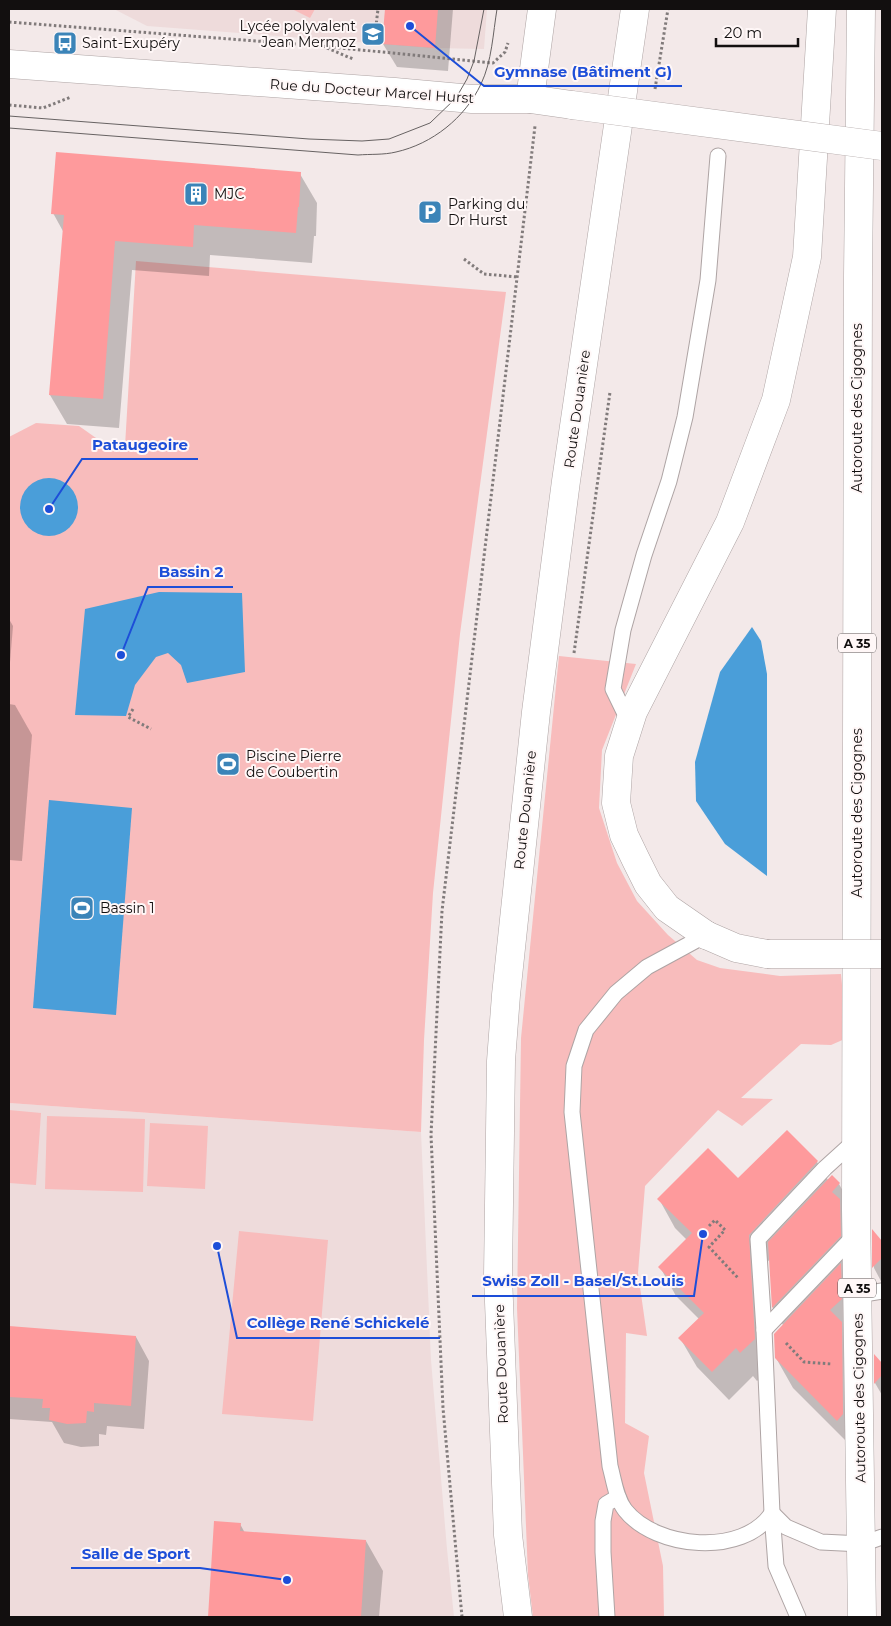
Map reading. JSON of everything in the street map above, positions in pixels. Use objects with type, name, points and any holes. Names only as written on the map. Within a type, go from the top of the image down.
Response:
[{"type":"main road","points":[[530,99],[542,9]]},
{"type":"main road","name":"Route Douanière","points":[[518,1617],[508,1535],[498,1276],[502,1052],[506,995],[536,712],[567,471],[635,9]]},
{"type":"main road","points":[[822,9],[807,257],[776,400],[730,522],[629,722],[619,756],[616,803],[624,835],[648,884],[667,908],[706,935],[736,948],[767,954],[882,954]]},
{"type":"main road","name":"Autoroute des Cigognes","points":[[861,9],[858,276],[857,1233],[870,1293],[872,1541],[862,1617]]},
{"type":"main road","name":"Rue du Docteur Marcel Hurst","points":[[9,64],[472,99],[530,99],[882,146]]},
{"type":"lane","points":[[629,722],[614,689],[623,630],[644,554],[669,481],[685,417],[708,280],[718,156]]},
{"type":"lane","points":[[706,935],[647,967],[616,993],[586,1030],[574,1066],[572,1112],[610,1466],[618,1496],[625,1509],[636,1520],[664,1537],[704,1544],[729,1540],[752,1532],[765,1523],[772,1513]]},
{"type":"lane","points":[[798,1617],[776,1566],[758,1239],[825,1168],[857,1139]]},
{"type":"lane","points":[[764,1330],[857,1233]]},
{"type":"lane","points":[[607,1617],[603,1521],[606,1504],[618,1496]]},
{"type":"lane","points":[[772,1513],[786,1527],[822,1542],[872,1541]]},
{"type":"path","points":[[374,43],[378,9]]},
{"type":"path","points":[[655,93],[668,9]]},
{"type":"path","points":[[9,22],[321,46],[493,63],[505,52],[510,35]]},
{"type":"path","points":[[462,1617],[443,1408],[431,1135],[442,911],[536,130],[530,99]]},
{"type":"path","points":[[464,259],[484,274],[518,277]]},
{"type":"path","points":[[574,657],[611,382]]},
{"type":"path","points":[[133,709],[128,717],[151,729]]},
{"type":"shaded area","name":"Lycée polyvalent Jean Mermoz","points":[[114,9],[487,9],[484,49],[435,48],[147,26]]},
{"type":"shaded area","points":[[292,9],[315,9],[310,18]]},
{"type":"shaded area","name":"Piscine Pierre de Coubertin","points":[[136,261],[506,292],[460,634],[433,893],[424,1040],[421,1132],[9,1103],[9,437],[36,423],[79,426],[106,445],[125,446]]},
{"type":"shaded area","points":[[559,656],[636,664],[602,750],[599,808],[617,863],[637,901],[668,935],[697,960],[720,968],[780,976],[841,974],[847,1038],[831,1045],[801,1044],[741,1098],[773,1099],[742,1126],[718,1110],[645,1186],[638,1273],[647,1336],[626,1333],[625,1423],[649,1436],[644,1473],[663,1566],[664,1617],[533,1617],[528,1575],[517,1308],[521,1038]]},
{"type":"shaded area","points":[[9,1103],[421,1132],[431,1360],[454,1617],[9,1617]]},
{"type":"shaded area","points":[[9,1110],[41,1113],[36,1185],[9,1183]]},
{"type":"shaded area","points":[[47,1116],[145,1119],[143,1192],[45,1189]]},
{"type":"shaded area","points":[[150,1123],[208,1126],[205,1189],[147,1186]]},
{"type":"shaded area","points":[[239,1231],[328,1240],[313,1421],[222,1414]]},
{"type":"water","points":[[43,478],[55,478],[65,482],[74,491],[78,513],[70,528],[55,536],[43,536],[33,532],[24,523],[20,513],[20,501],[24,491],[33,482]]},
{"type":"water","points":[[159,592],[242,593],[245,672],[187,683],[181,665],[168,653],[156,657],[135,685],[126,716],[75,715],[85,609]]},
{"type":"water","points":[[752,627],[761,641],[767,674],[767,876],[725,844],[696,801],[695,762],[720,672]]},
{"type":"water","name":"Bassin 1","points":[[49,800],[132,808],[116,1015],[33,1008]]},
{"type":"building","points":[[385,9],[438,9],[435,48],[382,44]]},
{"type":"building","points":[[56,152],[301,172],[296,233],[194,225],[193,247],[115,241],[103,399],[49,395],[64,215],[51,214]]},
{"type":"building","points":[[787,1130],[818,1161],[749,1235],[755,1339],[740,1353],[736,1348],[712,1372],[678,1338],[704,1313],[658,1267],[692,1233],[657,1199],[708,1148],[738,1178]]},
{"type":"building","points":[[832,1175],[840,1183],[832,1192],[840,1199],[841,1236],[772,1308],[768,1242]]},
{"type":"building","points":[[872,1229],[882,1241],[882,1258],[872,1268]]},
{"type":"building","points":[[841,1263],[842,1299],[830,1310],[842,1322],[843,1414],[837,1421],[775,1358],[774,1334]]},
{"type":"building","points":[[9,1326],[136,1336],[131,1406],[94,1403],[94,1412],[87,1411],[86,1423],[67,1424],[49,1420],[50,1408],[42,1408],[43,1399],[9,1397]]},
{"type":"building","points":[[874,1354],[882,1363],[882,1375],[874,1384]]},
{"type":"building","points":[[214,1521],[241,1523],[240,1531],[366,1540],[361,1617],[208,1617]]},
{"type":"tram line","points":[[9,116],[309,139],[362,141],[389,139],[430,123],[456,98],[467,79],[474,61],[484,9]]},
{"type":"tram line","points":[[9,128],[358,155],[396,152],[422,143],[434,136],[446,128],[466,108],[481,84],[488,66],[497,9]]},
{"type":"place","name":"Gymnase (Bâtiment G)","points":[[410,26]]},
{"type":"place","name":"Lycée polyvalent Jean Mermoz","points":[[373,34]]},
{"type":"place","name":"Saint-Exupéry","points":[[65,43]]},
{"type":"place","name":"MJC","points":[[196,194]]},
{"type":"place","name":"Parking du Dr Hurst","points":[[430,212]]},
{"type":"place","name":"Pataugeoire","points":[[49,509]]},
{"type":"place","name":"Bassin 2","points":[[121,655]]},
{"type":"place","name":"Piscine Pierre de Coubertin","points":[[228,764]]},
{"type":"place","name":"Bassin 1","points":[[82,908]]},
{"type":"place","name":"Swiss Zoll - Basel/St.Louis","points":[[703,1234]]},
{"type":"place","name":"Collège René Schickelé","points":[[217,1246]]},
{"type":"place","name":"Salle de Sport","points":[[287,1580]]}]
